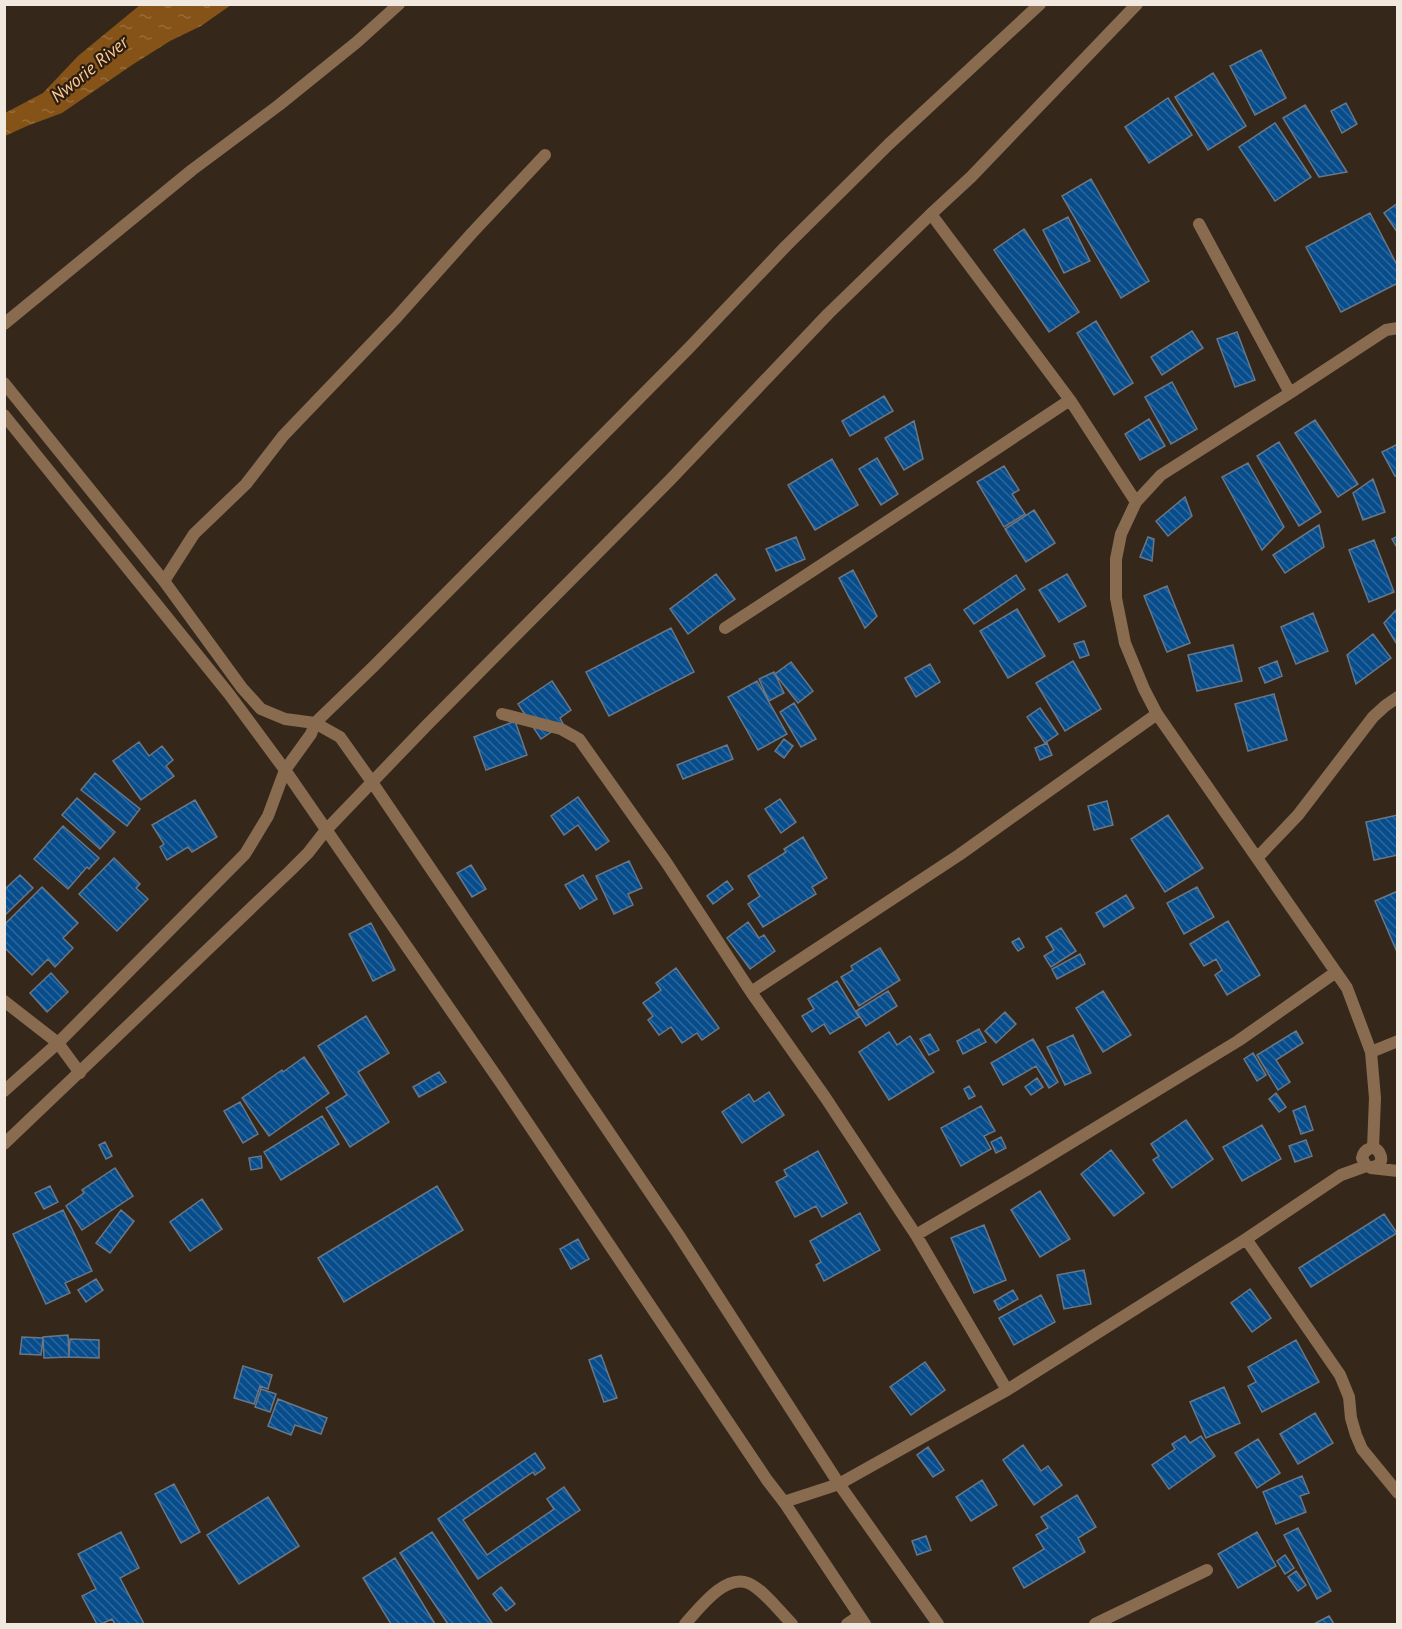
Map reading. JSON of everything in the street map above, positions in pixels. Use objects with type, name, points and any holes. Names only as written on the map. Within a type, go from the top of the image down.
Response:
[{"type":"street","points":[[4,324],[192,170],[279,105],[357,42],[399,4]]},
{"type":"street","points":[[4,1091],[58,1043],[245,854],[268,816],[285,770],[311,734],[315,723],[889,144],[1040,4]]},
{"type":"street","points":[[4,1144],[308,853],[326,830],[372,782],[670,480],[828,314],[971,177],[1137,4]]},
{"type":"street","points":[[164,581],[194,534],[246,484],[283,436],[396,318],[545,155]]},
{"type":"street","points":[[931,214],[1070,400],[1136,502]]},
{"type":"street","points":[[1199,224],[1290,393]]},
{"type":"street","points":[[1377,1152],[1371,1052],[1347,988],[1157,714],[1125,643],[1116,598],[1116,559],[1121,534],[1136,502],[1161,475],[1386,330],[1398,328]]},
{"type":"street","points":[[4,383],[164,581],[242,688],[261,709],[285,719],[315,723],[340,737],[678,1234],[839,1484],[938,1624]]},
{"type":"street","points":[[725,628],[1070,400]]},
{"type":"street","points":[[4,415],[229,694],[429,976],[862,1620],[847,1624]]},
{"type":"street","points":[[1257,858],[1298,816],[1373,717],[1398,697]]},
{"type":"street","points":[[502,714],[561,729],[579,739],[666,862],[916,1235],[1007,1390]]},
{"type":"street","points":[[751,992],[959,855],[1157,714]]},
{"type":"street","points":[[916,1235],[1028,1170],[1238,1041],[1336,972]]},
{"type":"street","points":[[4,1001],[58,1043],[80,1073]]},
{"type":"street","points":[[1371,1052],[1398,1041]]},
{"type":"street","points":[[1366,1164],[1363,1153],[1367,1149],[1398,1164]]},
{"type":"street","points":[[784,1502],[839,1484],[1007,1390],[1246,1239],[1341,1175],[1366,1164],[1398,1171]]},
{"type":"street","points":[[1246,1239],[1340,1375],[1349,1396],[1351,1418],[1362,1449],[1398,1493]]},
{"type":"street","points":[[1095,1624],[1207,1570]]},
{"type":"street","points":[[685,1624],[710,1596],[725,1585],[747,1582],[758,1589],[792,1624]]},
{"type":"water","name":"Nworie River","points":[[140,5],[231,5],[201,26],[170,41],[132,65],[62,113],[5,136],[5,113],[43,93],[78,56]]},
{"type":"building","points":[[1261,50],[1286,98],[1255,115],[1230,66]]},
{"type":"building","points":[[1213,73],[1246,126],[1208,150],[1175,97]]},
{"type":"building","points":[[1168,98],[1192,135],[1149,163],[1125,127]]},
{"type":"building","points":[[1346,103],[1357,124],[1342,133],[1331,111]]},
{"type":"building","points":[[1305,105],[1347,172],[1319,177],[1283,118]]},
{"type":"building","points":[[1275,123],[1311,177],[1275,201],[1239,147]]},
{"type":"building","points":[[1091,179],[1149,281],[1121,298],[1062,196]]},
{"type":"building","points":[[1398,203],[1398,233],[1384,213]]},
{"type":"building","points":[[1370,213],[1398,267],[1398,283],[1341,312],[1306,247]]},
{"type":"building","points":[[1068,217],[1090,261],[1064,273],[1043,230]]},
{"type":"building","points":[[1024,229],[1079,312],[1049,332],[994,250]]},
{"type":"building","points":[[1096,321],[1133,383],[1114,395],[1077,333]]},
{"type":"building","points":[[1192,331],[1203,348],[1162,375],[1151,357]]},
{"type":"building","points":[[1237,332],[1255,380],[1235,387],[1217,339]]},
{"type":"building","points":[[1172,382],[1197,429],[1171,444],[1145,397]]},
{"type":"building","points":[[884,396],[893,411],[850,436],[842,421]]},
{"type":"building","points":[[1149,419],[1165,446],[1140,460],[1125,434]]},
{"type":"building","points":[[1315,420],[1358,484],[1338,497],[1295,433]]},
{"type":"building","points":[[914,421],[923,459],[904,470],[885,438]]},
{"type":"building","points":[[1279,442],[1321,512],[1299,526],[1257,456]]},
{"type":"building","points":[[1398,444],[1398,475],[1395,476],[1382,452]]},
{"type":"building","points":[[877,458],[898,494],[881,505],[859,469]]},
{"type":"building","points":[[832,459],[858,505],[815,530],[788,485]]},
{"type":"building","points":[[1248,463],[1284,527],[1262,550],[1222,477]]},
{"type":"building","points":[[1004,466],[1019,490],[1012,494],[1025,514],[1004,527],[977,482]]},
{"type":"building","points":[[1373,479],[1385,512],[1363,520],[1353,493]]},
{"type":"building","points":[[1185,497],[1192,516],[1168,536],[1156,521]]},
{"type":"building","points":[[1034,510],[1055,543],[1026,562],[1005,529]]},
{"type":"building","points":[[1319,525],[1324,547],[1285,573],[1273,555]]},
{"type":"building","points":[[1398,536],[1398,549],[1392,539]]},
{"type":"building","points":[[796,537],[805,559],[776,571],[766,549]]},
{"type":"building","points":[[1148,537],[1154,539],[1152,561],[1140,557]]},
{"type":"building","points":[[1374,540],[1394,592],[1369,602],[1349,550]]},
{"type":"building","points":[[853,570],[877,616],[865,628],[839,578]]},
{"type":"building","points":[[716,574],[735,599],[688,634],[670,609]]},
{"type":"building","points":[[1067,574],[1086,606],[1059,622],[1039,590]]},
{"type":"building","points":[[1016,575],[1025,589],[974,624],[964,610]]},
{"type":"building","points":[[1167,586],[1190,643],[1167,652],[1144,596]]},
{"type":"building","points":[[1398,608],[1398,646],[1384,623]]},
{"type":"building","points":[[1017,609],[1045,656],[1008,678],[980,631]]},
{"type":"building","points":[[1313,613],[1328,651],[1296,664],[1281,627]]},
{"type":"building","points":[[671,628],[694,672],[609,716],[586,672]]},
{"type":"building","points":[[1373,634],[1391,658],[1356,684],[1347,655]]},
{"type":"building","points":[[1084,641],[1089,655],[1080,658],[1074,644]]},
{"type":"building","points":[[1233,645],[1242,681],[1197,691],[1188,655]]},
{"type":"building","points":[[1073,661],[1101,709],[1065,731],[1036,683]]},
{"type":"building","points":[[1277,661],[1282,676],[1265,683],[1259,668]]},
{"type":"building","points":[[791,662],[813,691],[798,703],[775,674]]},
{"type":"building","points":[[930,664],[940,682],[916,697],[905,678]]},
{"type":"building","points":[[774,672],[784,693],[769,701],[759,679]]},
{"type":"building","points":[[552,681],[571,710],[560,718],[563,724],[541,739],[518,704]]},
{"type":"building","points":[[757,681],[787,734],[758,750],[728,697]]},
{"type":"building","points":[[1274,694],[1287,740],[1248,751],[1235,704]]},
{"type":"building","points":[[794,703],[816,739],[801,747],[780,712]]},
{"type":"building","points":[[1040,708],[1058,734],[1045,743],[1027,717]]},
{"type":"building","points":[[515,721],[527,755],[486,770],[474,737]]},
{"type":"building","points":[[784,739],[793,746],[784,758],[775,751]]},
{"type":"building","points":[[139,742],[149,756],[162,746],[173,760],[166,766],[174,776],[141,800],[113,761]]},
{"type":"building","points":[[1047,743],[1052,755],[1040,760],[1035,748]]},
{"type":"building","points":[[727,745],[733,759],[683,779],[677,765]]},
{"type":"building","points":[[95,773],[140,809],[127,826],[81,790]]},
{"type":"building","points":[[578,797],[609,841],[596,850],[578,825],[564,835],[551,816]]},
{"type":"building","points":[[77,798],[115,832],[100,849],[62,815]]},
{"type":"building","points":[[780,799],[796,822],[781,833],[765,809]]},
{"type":"building","points":[[195,800],[217,837],[192,852],[188,847],[167,860],[160,847],[164,844],[152,825]]},
{"type":"building","points":[[1107,801],[1113,825],[1094,830],[1088,806]]},
{"type":"building","points":[[1168,815],[1203,868],[1165,892],[1131,839]]},
{"type":"building","points":[[1398,815],[1398,855],[1374,860],[1366,822]]},
{"type":"building","points":[[63,826],[99,858],[89,869],[87,867],[68,889],[34,859]]},
{"type":"building","points":[[803,837],[827,878],[812,887],[816,894],[763,927],[748,904],[760,896],[748,876],[786,852],[784,849]]},
{"type":"building","points":[[114,858],[140,884],[136,888],[148,899],[117,931],[79,894]]},
{"type":"building","points":[[629,861],[642,888],[628,894],[633,905],[614,914],[596,876]]},
{"type":"building","points":[[471,865],[486,889],[472,897],[457,873]]},
{"type":"building","points":[[20,875],[33,888],[4,916],[4,890]]},
{"type":"building","points":[[583,875],[597,899],[580,909],[565,885]]},
{"type":"building","points":[[727,881],[733,889],[713,904],[707,896]]},
{"type":"building","points":[[42,887],[78,923],[63,938],[73,948],[55,967],[48,959],[32,975],[4,947],[4,925]]},
{"type":"building","points":[[1197,887],[1214,917],[1184,934],[1167,903]]},
{"type":"building","points":[[1398,891],[1398,951],[1397,952],[1375,901]]},
{"type":"building","points":[[1126,895],[1134,908],[1104,927],[1096,913]]},
{"type":"building","points":[[1228,921],[1260,975],[1227,995],[1215,975],[1222,970],[1216,959],[1204,966],[1190,944]]},
{"type":"building","points":[[748,922],[759,938],[764,935],[775,951],[750,969],[727,938]]},
{"type":"building","points":[[371,923],[395,970],[373,981],[349,934]]},
{"type":"building","points":[[1061,928],[1076,951],[1051,967],[1044,956],[1054,950],[1046,937]]},
{"type":"building","points":[[1019,938],[1024,947],[1018,951],[1012,942]]},
{"type":"building","points":[[880,948],[900,980],[859,1006],[841,977],[853,970],[851,966]]},
{"type":"building","points":[[1080,954],[1085,964],[1057,979],[1052,969]]},
{"type":"building","points":[[676,968],[719,1028],[702,1040],[697,1033],[682,1043],[671,1027],[659,1035],[648,1020],[653,1016],[643,1003],[661,990],[656,983]]},
{"type":"building","points":[[51,973],[68,992],[47,1012],[30,993]]},
{"type":"building","points":[[837,981],[859,1017],[830,1034],[824,1024],[812,1032],[802,1016],[814,1009],[808,999]]},
{"type":"building","points":[[888,991],[897,1006],[866,1026],[856,1011]]},
{"type":"building","points":[[1103,991],[1131,1035],[1103,1052],[1076,1008]]},
{"type":"building","points":[[1005,1012],[1016,1024],[996,1043],[985,1031]]},
{"type":"building","points":[[366,1016],[389,1053],[358,1072],[389,1122],[350,1147],[326,1108],[347,1095],[318,1046]]},
{"type":"building","points":[[979,1029],[986,1042],[963,1054],[957,1041]]},
{"type":"building","points":[[1296,1031],[1303,1043],[1276,1060],[1290,1082],[1278,1090],[1257,1055]]},
{"type":"building","points":[[889,1032],[897,1045],[910,1036],[934,1072],[889,1100],[859,1052]]},
{"type":"building","points":[[930,1034],[939,1050],[929,1055],[920,1039]]},
{"type":"building","points":[[1073,1035],[1091,1073],[1065,1085],[1047,1047]]},
{"type":"building","points":[[1033,1039],[1058,1082],[1049,1088],[1036,1066],[1003,1085],[991,1063]]},
{"type":"building","points":[[1253,1053],[1266,1075],[1257,1081],[1244,1059]]},
{"type":"building","points":[[304,1057],[329,1093],[269,1136],[242,1098]]},
{"type":"building","points":[[439,1072],[446,1082],[419,1097],[413,1087]]},
{"type":"building","points":[[1037,1078],[1043,1087],[1031,1095],[1025,1087]]},
{"type":"building","points":[[969,1086],[975,1096],[969,1099],[964,1089]]},
{"type":"building","points":[[769,1092],[784,1115],[742,1143],[722,1112],[749,1094],[754,1102]]},
{"type":"building","points":[[1276,1093],[1286,1107],[1279,1112],[1269,1099]]},
{"type":"building","points":[[240,1102],[258,1134],[243,1143],[224,1111]]},
{"type":"building","points":[[981,1106],[995,1131],[984,1136],[991,1149],[961,1166],[941,1128]]},
{"type":"building","points":[[1305,1106],[1313,1130],[1301,1134],[1293,1111]]},
{"type":"building","points":[[322,1116],[339,1144],[281,1180],[264,1152]]},
{"type":"building","points":[[1186,1120],[1213,1159],[1172,1188],[1153,1160],[1159,1156],[1151,1144]]},
{"type":"building","points":[[1262,1125],[1281,1159],[1242,1181],[1223,1147]]},
{"type":"building","points":[[1001,1137],[1006,1148],[996,1153],[991,1142]]},
{"type":"building","points":[[1306,1140],[1312,1156],[1295,1162],[1289,1146]]},
{"type":"building","points":[[105,1142],[112,1156],[106,1159],[99,1145]]},
{"type":"building","points":[[1111,1150],[1144,1193],[1114,1216],[1081,1174]]},
{"type":"building","points":[[818,1151],[847,1203],[822,1217],[816,1206],[795,1217],[776,1182],[787,1176],[784,1170]]},
{"type":"building","points":[[261,1156],[262,1168],[251,1170],[249,1158]]},
{"type":"building","points":[[115,1168],[133,1196],[82,1230],[66,1206],[84,1193],[82,1190]]},
{"type":"building","points":[[50,1186],[58,1202],[44,1209],[35,1193]]},
{"type":"building","points":[[437,1186],[463,1230],[344,1302],[318,1258]]},
{"type":"building","points":[[1040,1191],[1070,1239],[1040,1257],[1011,1210]]},
{"type":"building","points":[[202,1199],[222,1229],[190,1251],[170,1222]]},
{"type":"building","points":[[63,1210],[92,1271],[65,1283],[70,1293],[46,1304],[13,1234]]},
{"type":"building","points":[[121,1210],[134,1221],[110,1253],[96,1243]]},
{"type":"building","points":[[860,1213],[880,1250],[824,1281],[816,1265],[821,1262],[810,1241]]},
{"type":"building","points":[[1384,1214],[1397,1233],[1311,1287],[1299,1268]]},
{"type":"building","points":[[984,1225],[1006,1280],[974,1293],[951,1238]]},
{"type":"building","points":[[578,1239],[589,1259],[571,1269],[560,1249]]},
{"type":"building","points":[[1084,1270],[1091,1304],[1064,1309],[1057,1275]]},
{"type":"building","points":[[96,1279],[103,1290],[86,1302],[78,1290]]},
{"type":"building","points":[[1250,1289],[1271,1318],[1252,1332],[1231,1303]]},
{"type":"building","points":[[1013,1290],[1018,1299],[999,1310],[994,1301]]},
{"type":"building","points":[[1041,1295],[1055,1322],[1014,1345],[999,1318]]},
{"type":"building","points":[[68,1335],[69,1357],[44,1358],[43,1337]]},
{"type":"building","points":[[22,1337],[43,1338],[41,1355],[20,1354]]},
{"type":"building","points":[[70,1339],[99,1340],[99,1358],[69,1357]]},
{"type":"building","points":[[1296,1340],[1319,1382],[1262,1412],[1248,1386],[1256,1382],[1248,1367]]},
{"type":"building","points":[[601,1355],[617,1398],[604,1402],[589,1360]]},
{"type":"building","points":[[925,1362],[945,1390],[911,1415],[890,1387]]},
{"type":"building","points":[[243,1366],[272,1375],[268,1389],[260,1386],[254,1404],[234,1398]]},
{"type":"building","points":[[1224,1387],[1240,1423],[1206,1438],[1190,1402]]},
{"type":"building","points":[[261,1389],[276,1394],[270,1412],[255,1407]]},
{"type":"building","points":[[278,1399],[327,1418],[321,1434],[295,1425],[291,1435],[268,1426]]},
{"type":"building","points":[[1315,1413],[1333,1443],[1298,1464],[1280,1434]]},
{"type":"building","points":[[1185,1436],[1190,1443],[1201,1436],[1215,1456],[1169,1489],[1152,1465],[1175,1449],[1172,1444]]},
{"type":"building","points":[[1258,1439],[1280,1473],[1257,1488],[1235,1453]]},
{"type":"building","points":[[1023,1445],[1041,1471],[1048,1466],[1062,1485],[1034,1505],[1003,1460]]},
{"type":"building","points":[[928,1447],[944,1470],[933,1477],[917,1455]]},
{"type":"building","points":[[535,1453],[545,1468],[535,1475],[533,1472],[463,1520],[487,1555],[554,1509],[547,1499],[564,1487],[580,1510],[478,1579],[438,1519]]},
{"type":"building","points":[[1302,1476],[1309,1493],[1300,1496],[1306,1512],[1276,1524],[1263,1492]]},
{"type":"building","points":[[982,1480],[997,1505],[971,1521],[956,1497]]},
{"type":"building","points":[[174,1484],[200,1532],[181,1543],[155,1494]]},
{"type":"building","points":[[1077,1495],[1096,1527],[1078,1538],[1085,1552],[1024,1588],[1013,1568],[1044,1549],[1036,1535],[1048,1528],[1041,1517]]},
{"type":"building","points":[[268,1497],[299,1546],[239,1584],[207,1535]]},
{"type":"building","points":[[1298,1528],[1331,1591],[1317,1599],[1284,1535]]},
{"type":"building","points":[[121,1532],[139,1568],[120,1578],[144,1624],[115,1624],[112,1619],[97,1624],[82,1596],[96,1589],[78,1554]]},
{"type":"building","points":[[432,1532],[492,1623],[448,1624],[400,1553]]},
{"type":"building","points":[[1257,1532],[1276,1566],[1238,1588],[1218,1554]]},
{"type":"building","points":[[926,1536],[931,1550],[917,1555],[912,1541]]},
{"type":"building","points":[[1285,1555],[1294,1568],[1285,1574],[1277,1561]]},
{"type":"building","points":[[395,1558],[435,1624],[391,1624],[363,1578]]},
{"type":"building","points":[[1296,1571],[1306,1585],[1298,1591],[1288,1577]]},
{"type":"building","points":[[501,1587],[515,1604],[506,1611],[493,1594]]},
{"type":"building","points":[[1329,1616],[1334,1624],[1314,1624]]}]
